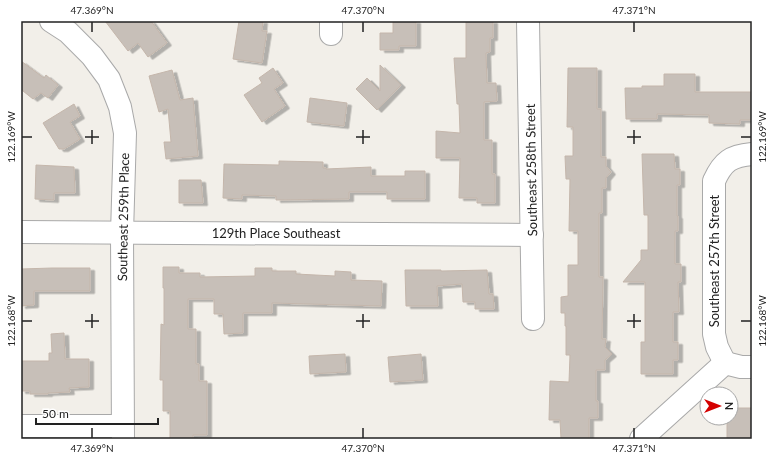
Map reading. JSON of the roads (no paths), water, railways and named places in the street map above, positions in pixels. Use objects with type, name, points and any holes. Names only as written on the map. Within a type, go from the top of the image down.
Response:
[{"type":"street","name":"Southeast 259th Place","points":[[51,21],[68,32],[92,56],[109,79],[120,107],[125,133],[122,232],[123,433]]},
{"type":"street","name":"Southeast 258th Street","points":[[528,21],[533,319]]},
{"type":"street","name":"Southeast 257th Street","points":[[725,363],[714,334],[714,181],[719,170],[727,161],[738,156],[752,154]]},
{"type":"street","name":"129th Place Southeast","points":[[21,232],[532,235]]},
{"type":"street","points":[[644,437],[725,363],[741,367],[752,367]]},
{"type":"street","points":[[21,426],[123,433]]}]
